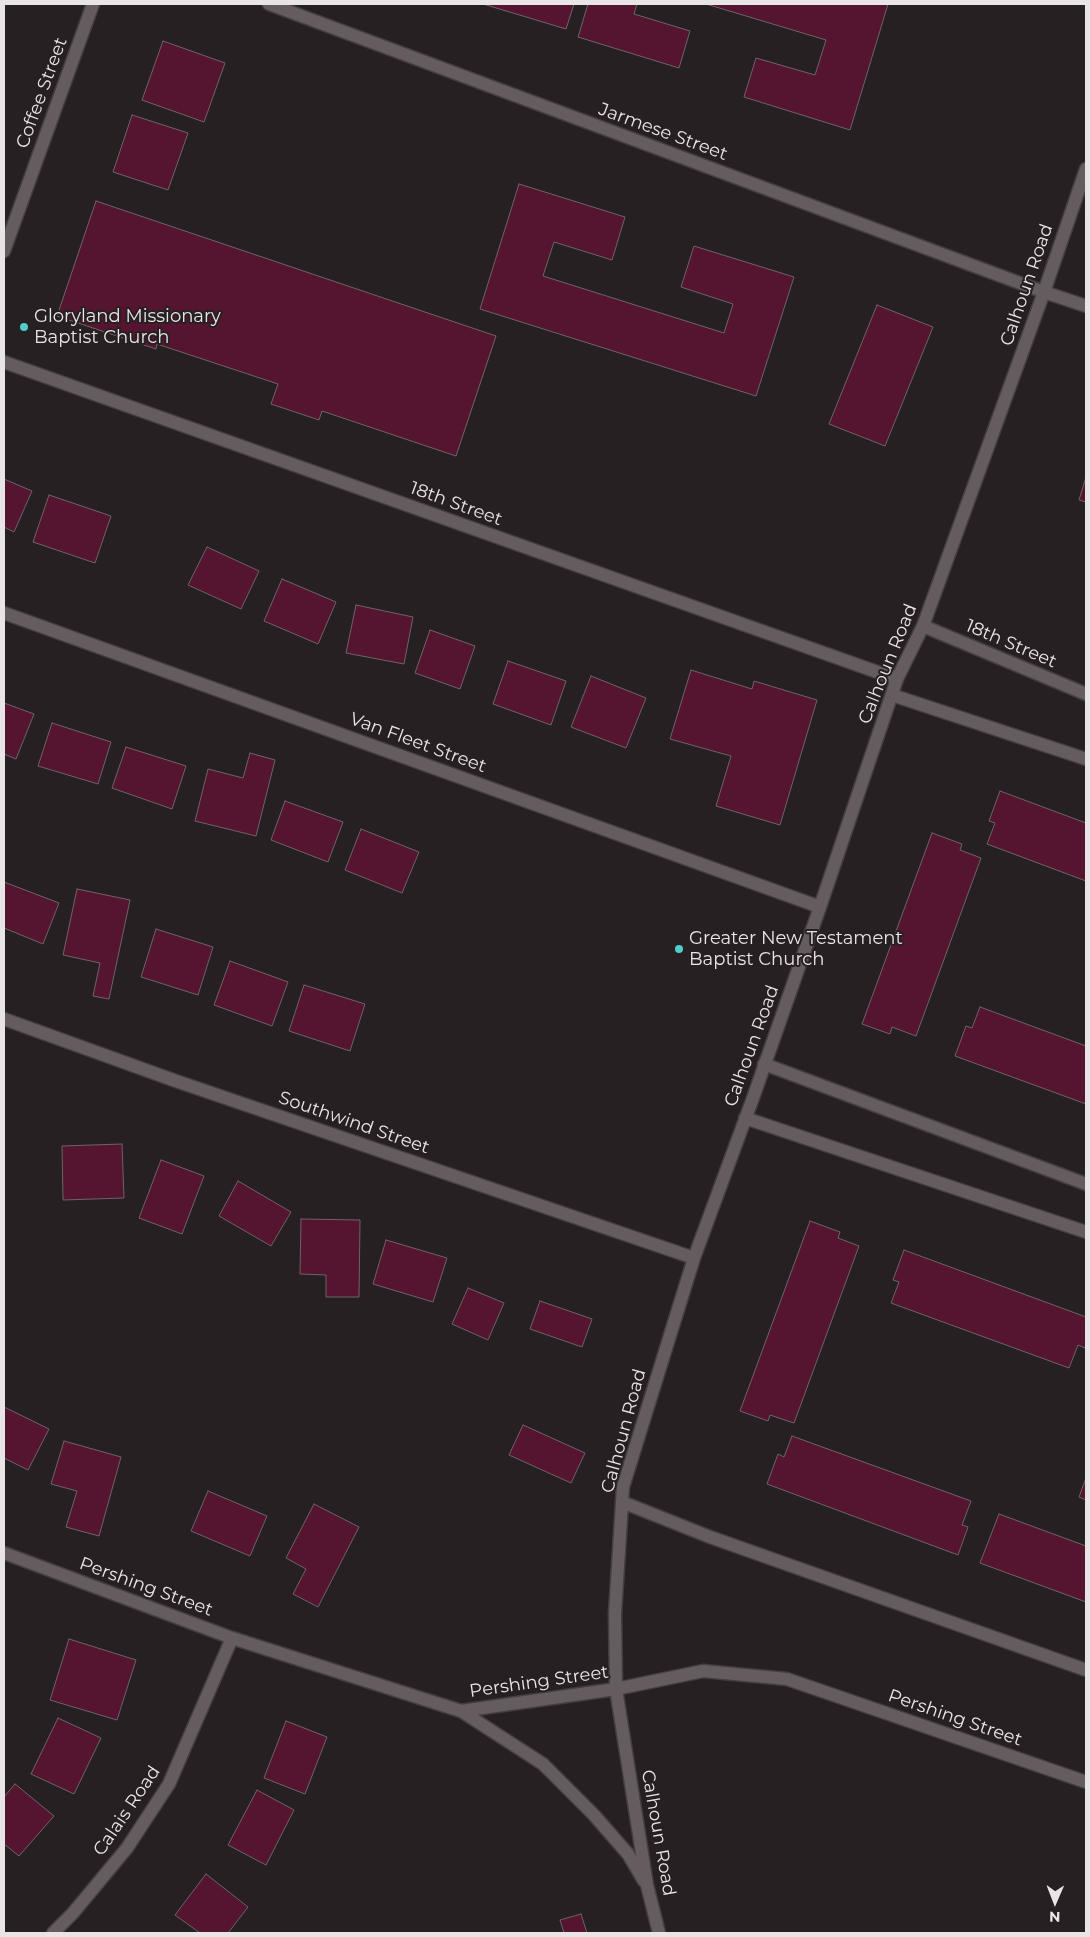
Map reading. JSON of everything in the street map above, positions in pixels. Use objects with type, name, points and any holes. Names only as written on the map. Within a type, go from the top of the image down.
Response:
[{"type":"street","name":"Coffee Street","points":[[4,252],[93,4]]},
{"type":"street","name":"Jarmese Street","points":[[269,4],[1086,306]]},
{"type":"street","name":"Calhoun Road","points":[[659,1933],[647,1885],[616,1689],[615,1613],[623,1487],[694,1258],[820,907],[897,679],[923,626],[1044,292],[1086,169]]},
{"type":"street","name":"18th Street","points":[[4,362],[897,679]]},
{"type":"street","name":"Van Fleet Street","points":[[4,613],[820,907]]},
{"type":"street","name":"18th Street","points":[[923,626],[1086,694]]},
{"type":"street","points":[[892,695],[1086,759]]},
{"type":"street","name":"Southwind Street","points":[[4,1019],[186,1084],[694,1258]]},
{"type":"street","points":[[764,1064],[1086,1184]]},
{"type":"street","points":[[745,1118],[1086,1232]]},
{"type":"street","points":[[622,1502],[710,1537],[1086,1670]]},
{"type":"street","name":"Pershing Street","points":[[4,1553],[232,1638],[461,1712],[616,1689],[703,1671],[787,1679],[1086,1782]]},
{"type":"street","name":"Calais Road","points":[[53,1933],[73,1913],[127,1848],[169,1784],[232,1638]]},
{"type":"street","points":[[461,1712],[543,1764],[594,1815],[628,1854],[647,1885]]},
{"type":"building","points":[[483,4],[574,4],[566,29]]},
{"type":"building","points":[[588,4],[637,4],[634,14],[690,31],[679,68],[578,37]]},
{"type":"building","points":[[706,4],[888,4],[850,130],[744,97],[756,58],[815,75],[826,40]]},
{"type":"building","points":[[163,41],[225,63],[204,122],[142,100]]},
{"type":"building","points":[[132,115],[188,133],[168,190],[113,172]]},
{"type":"building","points":[[519,184],[625,217],[612,260],[554,242],[543,276],[724,333],[733,304],[681,287],[694,246],[794,277],[756,396],[480,309]]},
{"type":"building","points":[[96,201],[496,336],[456,456],[322,411],[319,420],[271,404],[278,384],[157,344],[156,349],[57,316]]},
{"type":"building","points":[[877,305],[933,327],[885,446],[829,424]]},
{"type":"building","points":[[1086,477],[1086,502],[1079,500]]},
{"type":"building","points":[[4,479],[32,491],[14,532],[4,527]]},
{"type":"building","points":[[49,495],[111,516],[95,563],[33,542]]},
{"type":"building","points":[[207,547],[259,571],[241,609],[188,585]]},
{"type":"building","points":[[282,579],[336,602],[318,644],[264,621]]},
{"type":"building","points":[[356,605],[413,617],[404,664],[346,653]]},
{"type":"building","points":[[430,630],[475,646],[460,689],[415,673]]},
{"type":"building","points":[[508,661],[566,681],[551,725],[493,704]]},
{"type":"building","points":[[691,670],[752,689],[754,681],[817,700],[780,825],[716,806],[731,756],[670,739]]},
{"type":"building","points":[[591,676],[646,698],[626,748],[571,727]]},
{"type":"building","points":[[4,703],[34,714],[16,759],[4,754]]},
{"type":"building","points":[[52,723],[111,742],[98,784],[38,766]]},
{"type":"building","points":[[126,747],[186,766],[172,809],[112,788]]},
{"type":"building","points":[[250,753],[275,760],[256,836],[195,821],[208,769],[243,778]]},
{"type":"building","points":[[1000,791],[1086,823],[1086,881],[987,844],[995,823],[989,821]]},
{"type":"building","points":[[285,801],[343,822],[328,862],[271,840]]},
{"type":"building","points":[[361,829],[419,852],[402,893],[345,870]]},
{"type":"building","points":[[932,833],[962,844],[960,850],[981,858],[916,1036],[892,1027],[890,1034],[862,1024]]},
{"type":"building","points":[[4,882],[59,903],[43,944],[4,928]]},
{"type":"building","points":[[77,889],[130,900],[109,999],[93,996],[100,963],[63,955]]},
{"type":"building","points":[[156,929],[213,947],[198,995],[141,977]]},
{"type":"building","points":[[230,961],[288,982],[272,1026],[214,1005]]},
{"type":"building","points":[[304,985],[365,1004],[350,1051],[289,1031]]},
{"type":"building","points":[[980,1007],[1086,1046],[1086,1104],[955,1056],[966,1026],[972,1028]]},
{"type":"building","points":[[122,1144],[124,1198],[63,1200],[62,1146]]},
{"type":"building","points":[[161,1160],[204,1176],[182,1234],[139,1218]]},
{"type":"building","points":[[238,1181],[291,1212],[271,1246],[219,1216]]},
{"type":"building","points":[[301,1219],[360,1220],[359,1297],[326,1297],[326,1275],[300,1274]]},
{"type":"building","points":[[810,1221],[840,1232],[838,1238],[859,1246],[794,1423],[770,1415],[768,1421],[740,1411]]},
{"type":"building","points":[[386,1240],[447,1258],[433,1302],[373,1284]]},
{"type":"building","points":[[904,1250],[1086,1317],[1085,1348],[1078,1345],[1069,1368],[891,1303],[899,1282],[893,1280]]},
{"type":"building","points":[[468,1288],[504,1303],[488,1340],[452,1324]]},
{"type":"building","points":[[540,1301],[592,1319],[582,1347],[530,1329]]},
{"type":"building","points":[[4,1407],[49,1429],[28,1470],[4,1458]]},
{"type":"building","points":[[523,1425],[585,1453],[571,1483],[509,1455]]},
{"type":"building","points":[[792,1436],[971,1501],[962,1525],[968,1527],[958,1555],[767,1484],[778,1454],[784,1457]]},
{"type":"building","points":[[64,1441],[121,1457],[99,1536],[66,1527],[77,1491],[51,1484]]},
{"type":"building","points":[[1086,1478],[1086,1500],[1079,1497]]},
{"type":"building","points":[[208,1491],[267,1516],[250,1556],[191,1531]]},
{"type":"building","points":[[314,1504],[359,1527],[318,1607],[293,1594],[306,1569],[286,1558]]},
{"type":"building","points":[[999,1514],[1086,1546],[1086,1602],[980,1563]]},
{"type":"building","points":[[69,1639],[136,1660],[117,1720],[50,1700]]},
{"type":"building","points":[[58,1718],[101,1738],[74,1794],[31,1774]]},
{"type":"building","points":[[286,1721],[327,1737],[305,1794],[264,1778]]},
{"type":"building","points":[[15,1784],[54,1816],[19,1856],[4,1844],[4,1797]]},
{"type":"building","points":[[257,1790],[294,1810],[266,1865],[228,1845]]},
{"type":"building","points":[[206,1874],[248,1907],[228,1933],[200,1933],[175,1915]]},
{"type":"building","points":[[581,1914],[587,1933],[564,1933],[560,1920]]},
{"type":"place","name":"Gloryland Missionary Baptist Church","points":[[24,327]]},
{"type":"place","name":"Greater New Testament Baptist Church","points":[[679,949]]}]
